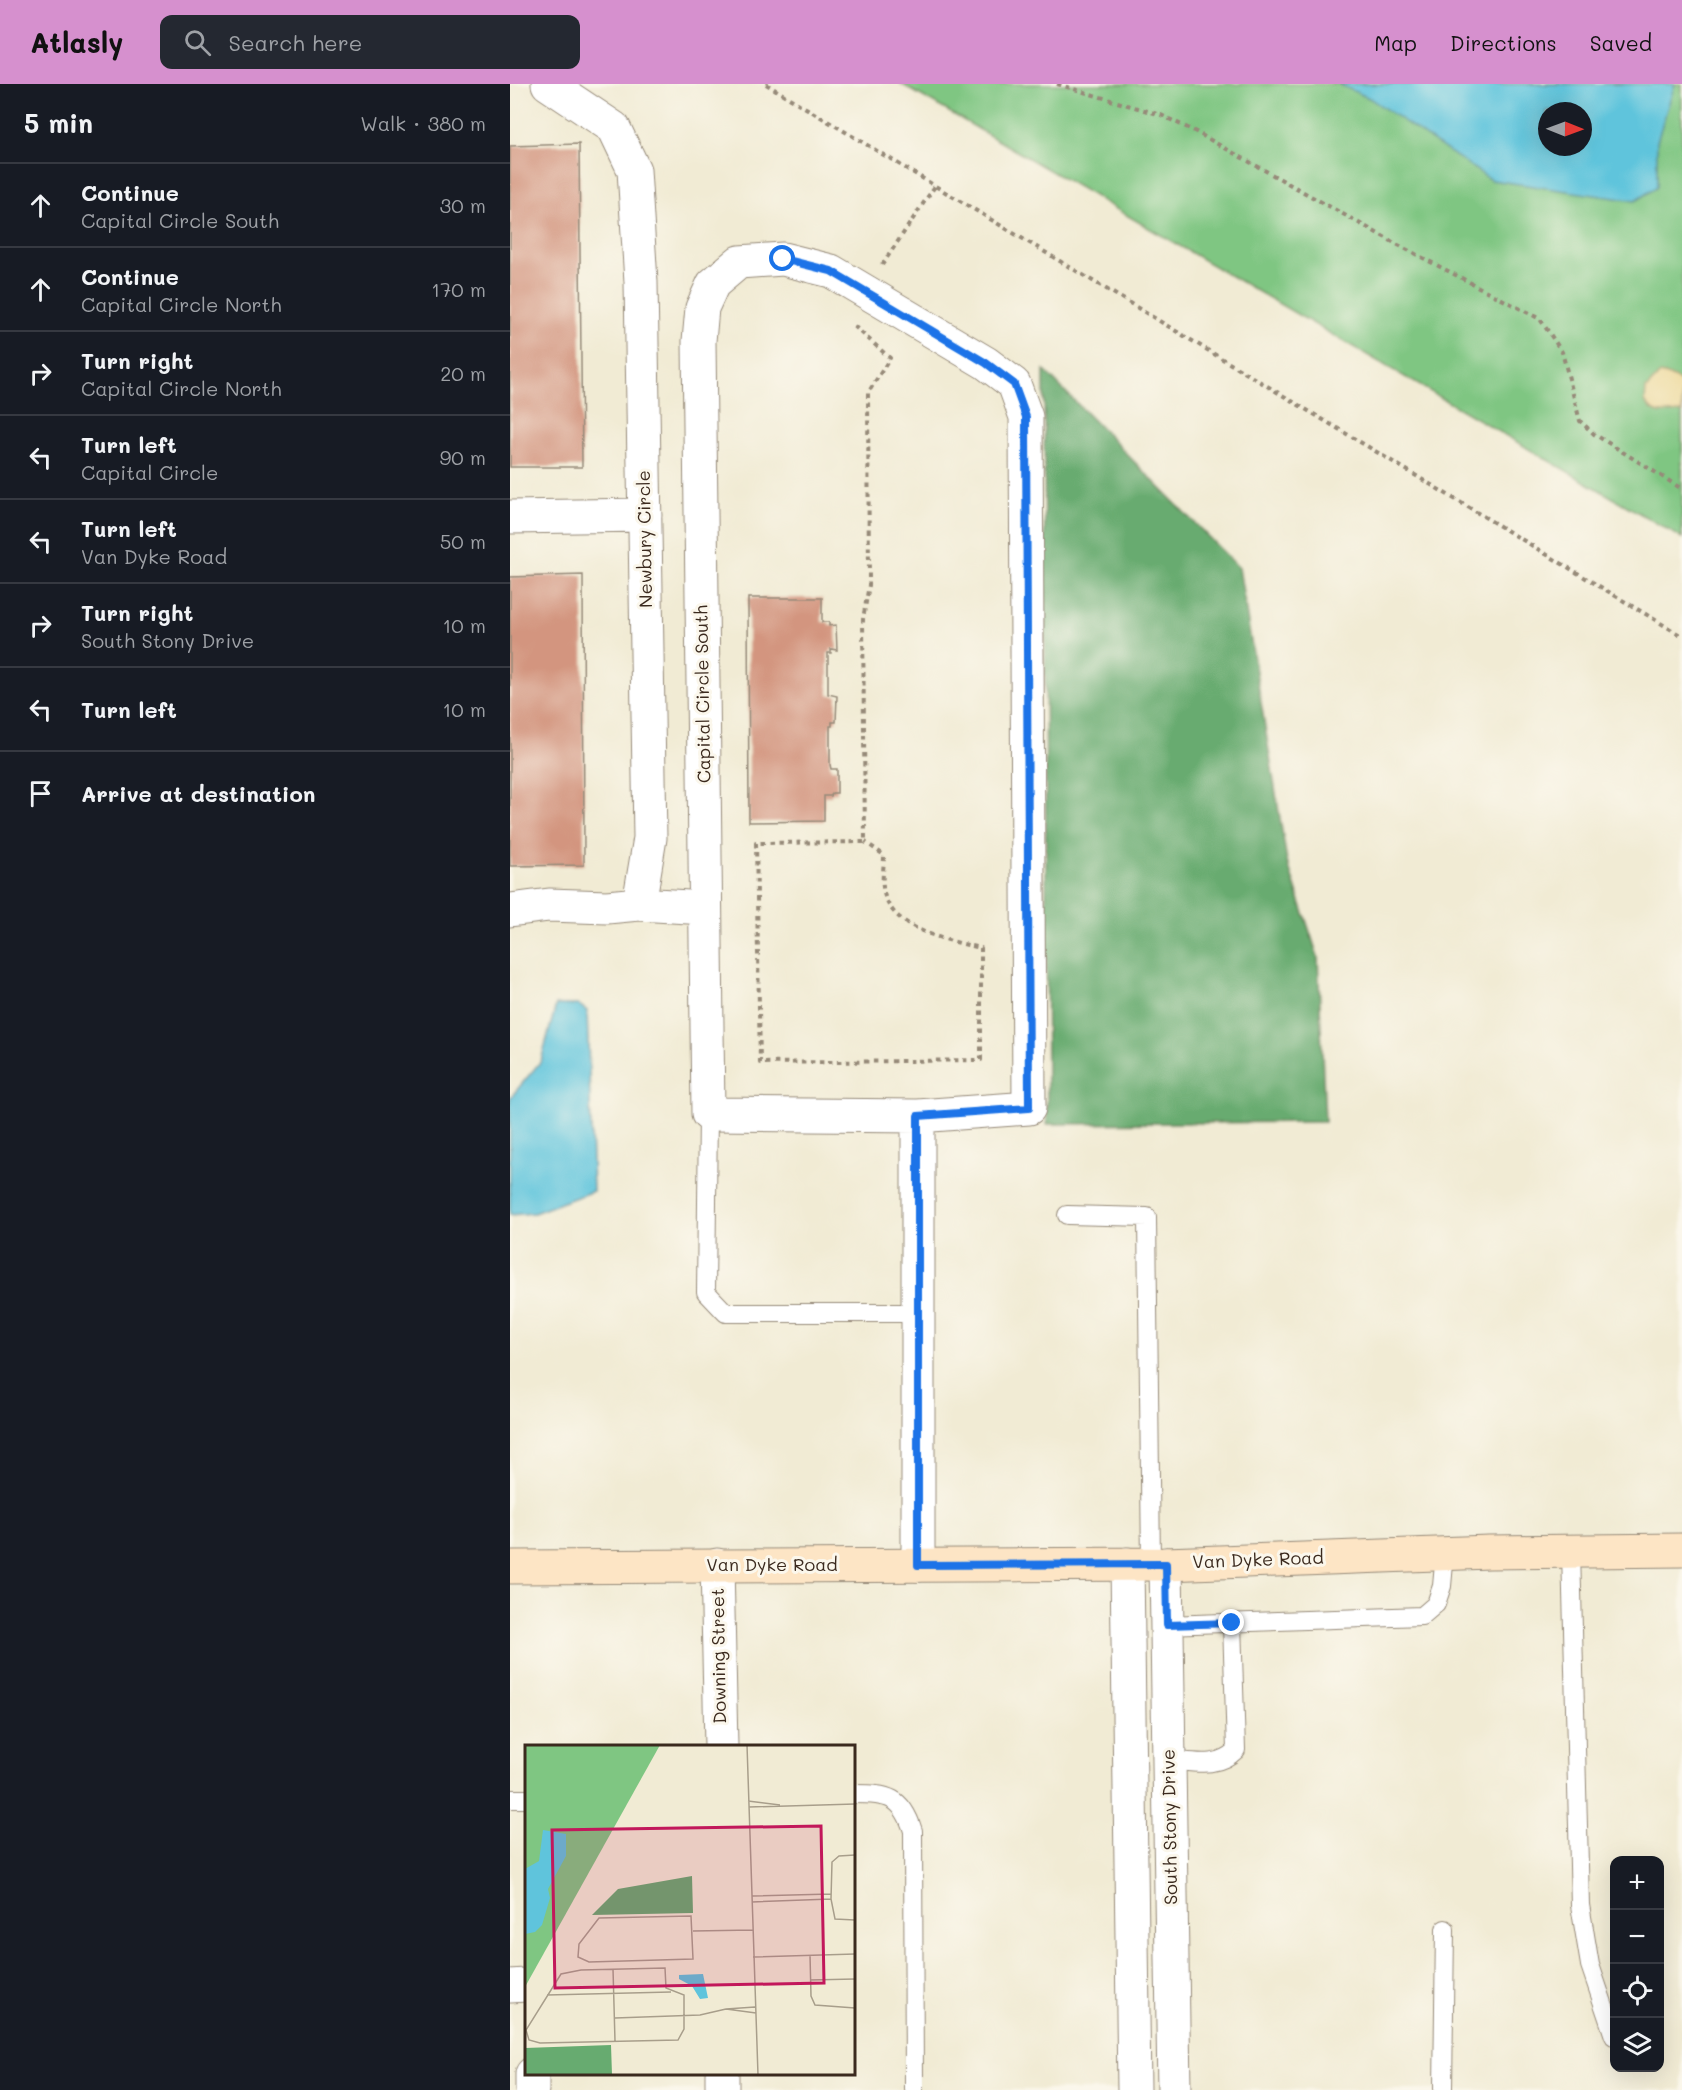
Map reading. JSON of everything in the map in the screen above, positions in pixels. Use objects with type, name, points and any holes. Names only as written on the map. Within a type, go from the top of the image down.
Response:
[{"type":"street","name":"Newbury Circle","points":[[548,84],[614,128],[634,170],[641,282],[650,838],[639,904]]},
{"type":"street","name":"Capital Circle South","points":[[708,1114],[699,341],[702,308],[713,284],[739,262],[783,259],[831,271],[986,363],[1014,384],[1026,417],[1029,1108],[918,1116]]},
{"type":"street","points":[[510,517],[645,515]]},
{"type":"street","points":[[510,910],[549,905],[607,907],[639,904],[705,908]]},
{"type":"street","points":[[708,1114],[918,1116],[918,1565]]},
{"type":"street","name":"Van Dyke Road","points":[[510,1567],[1148,1564],[1445,1553],[1682,1550]]},
{"type":"street","points":[[1134,2090],[1148,1564]]},
{"type":"street","name":"South Stony Drive","points":[[1148,1564],[1167,1625],[1174,2090]]},
{"type":"street","name":"Downing Street","points":[[717,1565],[721,1745]]},
{"type":"street","points":[[510,1986],[525,1985]]},
{"type":"lane","points":[[708,1114],[706,1292],[726,1313],[918,1313]]},
{"type":"lane","points":[[1067,1215],[1147,1217],[1148,1564]]},
{"type":"lane","points":[[1571,1551],[1580,1905],[1590,1965],[1610,2024]]},
{"type":"lane","points":[[1167,1625],[1422,1616],[1436,1604],[1442,1586],[1445,1553]]},
{"type":"lane","points":[[1169,1760],[1217,1763],[1228,1758],[1236,1750],[1232,1623]]},
{"type":"lane","points":[[855,1794],[878,1794],[895,1801],[908,1814],[913,1832],[914,2090]]},
{"type":"lane","points":[[1443,2090],[1445,1929]]},
{"type":"path","points":[[766,84],[1682,636]]},
{"type":"path","points":[[1057,84],[1161,115],[1196,132],[1402,247],[1540,319],[1563,352],[1580,421],[1594,434],[1682,489]]},
{"type":"path","points":[[865,842],[863,619],[869,585],[868,393],[890,358],[839,312],[864,290],[935,186]]},
{"type":"path","points":[[865,842],[884,855],[884,893],[895,913],[919,930],[945,940],[981,948],[981,1060],[760,1063],[756,843],[865,842]]},
{"type":"green space","points":[[901,84],[1682,84],[1682,538]]},
{"type":"green space","points":[[1044,370],[1239,568],[1287,861],[1318,957],[1325,1122],[1047,1124]]},
{"type":"sand","points":[[1660,374],[1682,382],[1682,412],[1657,412],[1645,402],[1646,389]]},
{"type":"water","points":[[1338,84],[1675,84],[1657,141],[1657,187],[1635,201],[1491,180],[1369,98]]},
{"type":"water","points":[[556,1005],[579,1005],[587,1011],[593,1191],[534,1213],[510,1215],[510,1098],[541,1061]]},
{"type":"building","points":[[579,144],[582,467],[510,467],[510,146]]},
{"type":"building","points":[[583,575],[584,865],[510,866],[510,577]]},
{"type":"building","points":[[748,598],[822,598],[822,622],[829,622],[829,626],[836,625],[837,650],[831,649],[831,653],[828,653],[828,694],[837,696],[836,722],[832,722],[830,726],[830,765],[831,769],[837,769],[837,793],[824,796],[824,821],[749,822]]},
{"type":"route","points":[[783,259],[831,271],[986,363],[1014,384],[1026,417],[1029,1108],[918,1116],[918,1565],[1166,1564],[1167,1625],[1232,1623]]}]
